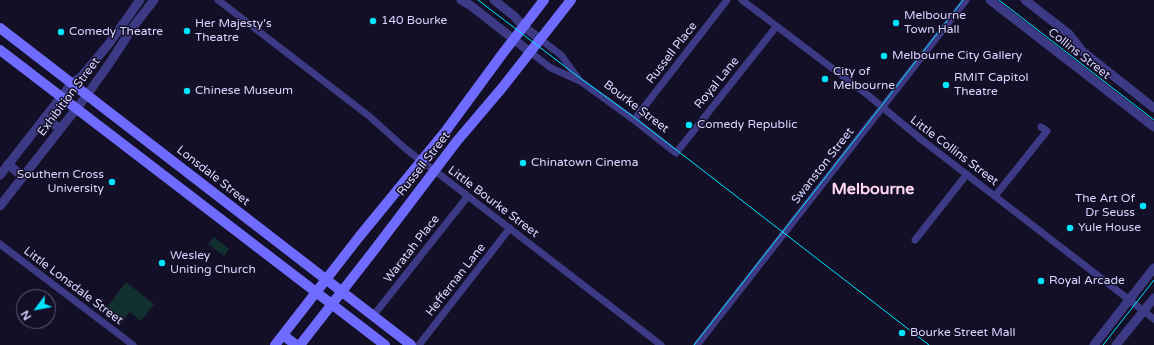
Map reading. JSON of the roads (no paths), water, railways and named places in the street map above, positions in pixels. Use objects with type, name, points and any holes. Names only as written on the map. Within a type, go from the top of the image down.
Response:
[{"type":"main road","name":"Russell Street","points":[[275,345],[326,279],[445,132],[544,0]]},
{"type":"main road","name":"Russell Street","points":[[300,345],[457,141],[571,0]]},
{"type":"main road","name":"Lonsdale Street","points":[[0,28],[411,345]]},
{"type":"main road","points":[[0,50],[384,345]]},
{"type":"main road","points":[[445,132],[457,141]]},
{"type":"main road","points":[[192,196],[202,184]]},
{"type":"main road","points":[[391,199],[405,210]]},
{"type":"main road","points":[[246,238],[256,225]]},
{"type":"main road","points":[[301,281],[312,268]]},
{"type":"main road","points":[[283,335],[296,345]]},
{"type":"street","name":"Exhibition Street","points":[[0,175],[72,83],[81,77],[103,50],[140,0]]},
{"type":"street","name":"Exhibition Street","points":[[0,206],[87,95],[133,26],[154,0]]},
{"type":"street","name":"Little Bourke Street","points":[[218,0],[369,116],[434,171],[661,345]]},
{"type":"street","name":"Bourke Street","points":[[461,0],[470,5],[551,68],[580,81],[676,153]]},
{"type":"street","name":"Bourke Street","points":[[494,0],[514,16],[524,27],[561,55],[580,81]]},
{"type":"street","name":"Russell Place","points":[[634,120],[727,0]]},
{"type":"street","name":"Little Collins Street","points":[[742,0],[852,83],[922,140],[1154,319]]},
{"type":"street","name":"Swanston Street","points":[[697,345],[966,0]]},
{"type":"street","name":"Collins Street","points":[[990,0],[1154,127]]},
{"type":"street","name":"Collins Street","points":[[1025,0],[1069,34],[1082,51],[1154,108]]},
{"type":"street","name":"Royal Lane","points":[[676,153],[776,27]]},
{"type":"street","points":[[45,117],[60,129]]},
{"type":"street","points":[[995,196],[1047,131],[1041,127]]},
{"type":"street","points":[[8,164],[23,177]]},
{"type":"street","points":[[915,240],[967,174]]},
{"type":"street","name":"Waratah Place","points":[[373,316],[468,196]]},
{"type":"street","name":"Heffernan Lane","points":[[419,345],[510,228]]},
{"type":"street","name":"Little Lonsdale Street","points":[[0,244],[132,345]]},
{"type":"street","points":[[1094,345],[1154,268]]},
{"type":"street","points":[[1116,345],[1154,298]]},
{"type":"tram line","points":[[478,0],[635,118],[929,345]]},
{"type":"tram line","points":[[694,345],[963,0]]},
{"type":"tram line","points":[[999,0],[1154,120]]},
{"type":"tram line","points":[[1103,345],[1154,280]]},
{"type":"place","name":"140 Bourke","points":[[373,21]]},
{"type":"place","name":"Melbourne Town Hall","points":[[896,23]]},
{"type":"place","name":"Her Majesty's Theatre","points":[[187,31]]},
{"type":"place","name":"Comedy Theatre","points":[[61,32]]},
{"type":"place","name":"Melbourne City Gallery","points":[[884,56]]},
{"type":"place","name":"City of Melbourne","points":[[825,79]]},
{"type":"place","name":"RMIT Capitol Theatre","points":[[946,85]]},
{"type":"place","name":"Chinese Museum","points":[[187,91]]},
{"type":"place","name":"Comedy Republic","points":[[689,125]]},
{"type":"place","name":"Chinatown Cinema","points":[[523,163]]},
{"type":"place","name":"Southern Cross University","points":[[112,182]]},
{"type":"place","name":"The Art Of Dr Seuss","points":[[1143,206]]},
{"type":"place","name":"Yule House","points":[[1070,228]]},
{"type":"place","name":"Wesley Uniting Church","points":[[162,263]]},
{"type":"place","name":"Royal Arcade","points":[[1041,281]]},
{"type":"place","name":"Bourke Street Mall","points":[[902,333]]},
{"type":"district","name":"Melbourne","points":[[873,190]]}]
